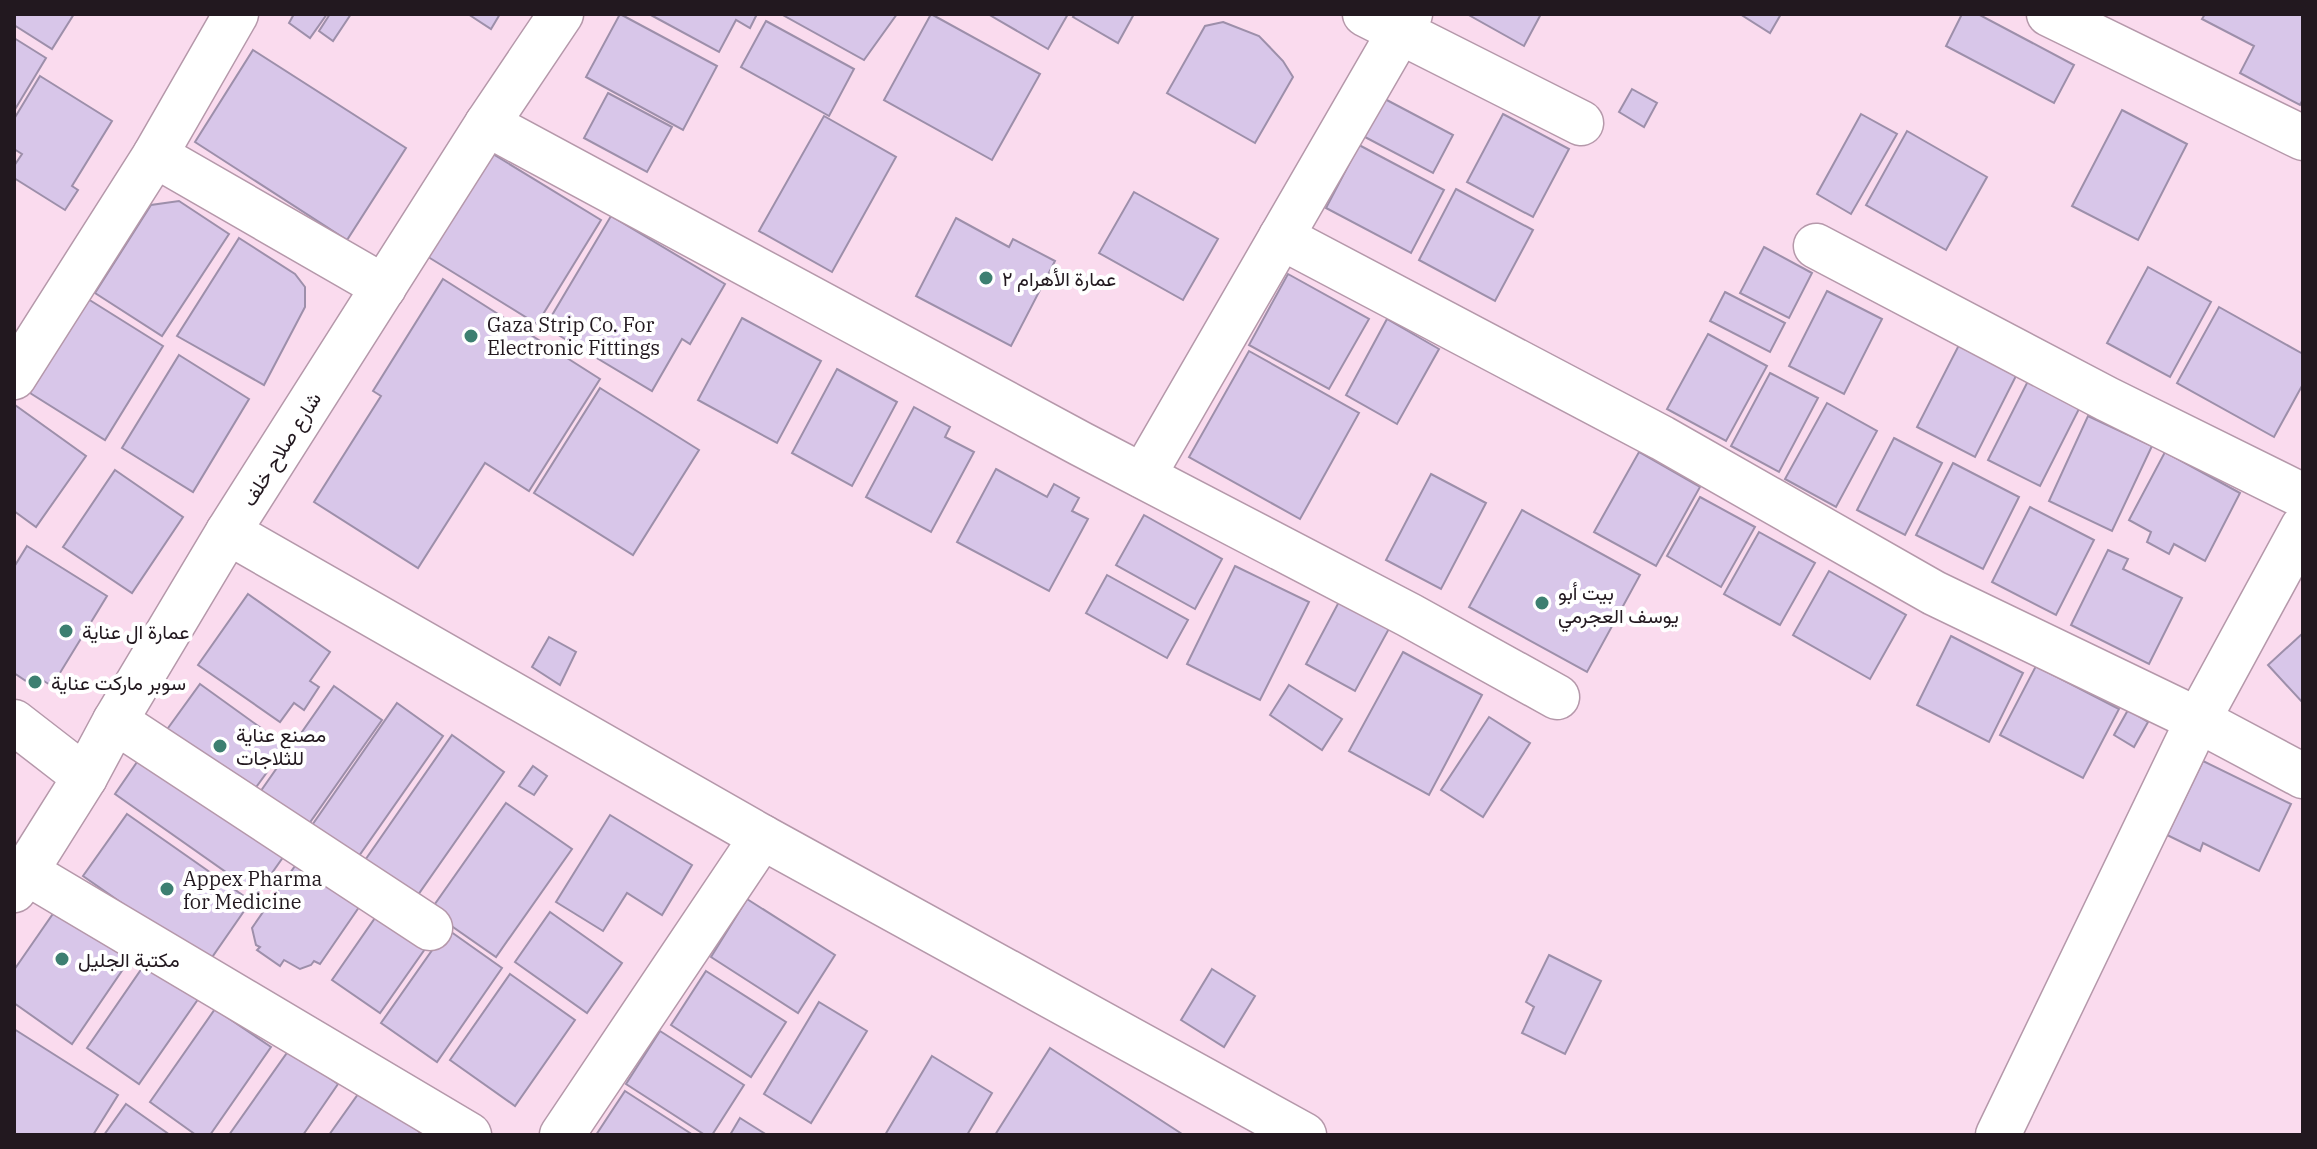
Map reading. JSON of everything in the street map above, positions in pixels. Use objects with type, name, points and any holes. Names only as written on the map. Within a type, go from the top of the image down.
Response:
[{"type":"street","points":[[14,377],[155,155],[236,14]]},
{"type":"street","name":"شارع صلاح خلف","points":[[20,881],[85,777],[228,532],[487,124],[561,14]]},
{"type":"street","points":[[2049,14],[2303,138]]},
{"type":"street","points":[[1143,476],[1281,237],[1392,20],[1581,123]]},
{"type":"street","points":[[487,124],[1409,615],[1557,697]]},
{"type":"street","points":[[155,155],[384,287]]},
{"type":"street","points":[[1281,237],[1662,438],[1934,593],[2198,720],[2303,776]]},
{"type":"street","points":[[1816,246],[2107,399],[2303,496]]},
{"type":"street","points":[[1998,1135],[2198,720],[2303,527]]},
{"type":"street","points":[[228,532],[762,837],[1251,1122],[1304,1135]]},
{"type":"street","points":[[115,721],[430,928]]},
{"type":"street","points":[[14,722],[85,777]]},
{"type":"street","points":[[562,1135],[762,837]]},
{"type":"street","points":[[20,881],[469,1135]]},
{"type":"building","points":[[14,14],[74,14],[52,49],[14,25]]},
{"type":"building","points":[[294,14],[327,14],[310,38],[289,23]]},
{"type":"building","points":[[330,14],[351,14],[333,41],[319,31]]},
{"type":"building","points":[[468,14],[500,14],[491,29]]},
{"type":"building","points":[[620,14],[717,66],[683,130],[586,77]]},
{"type":"building","points":[[649,14],[757,14],[750,28],[736,20],[719,52]]},
{"type":"building","points":[[781,14],[897,14],[864,60]]},
{"type":"building","points":[[931,14],[1040,74],[992,160],[884,100]]},
{"type":"building","points":[[988,14],[1068,14],[1048,49]]},
{"type":"building","points":[[1075,14],[1134,14],[1118,43],[1073,17]]},
{"type":"building","points":[[1467,14],[1541,14],[1524,46]]},
{"type":"building","points":[[1740,14],[1781,14],[1770,33]]},
{"type":"building","points":[[1962,14],[1978,14],[2074,65],[2054,103],[1946,46]]},
{"type":"building","points":[[2205,14],[2303,14],[2303,99],[2300,105],[2240,73],[2254,46],[2202,19]]},
{"type":"building","points":[[766,21],[854,69],[829,116],[741,67]]},
{"type":"building","points":[[1223,22],[1259,36],[1283,61],[1293,77],[1255,143],[1167,93],[1205,26]]},
{"type":"building","points":[[14,38],[46,58],[14,111]]},
{"type":"building","points":[[253,50],[406,148],[347,240],[195,142]]},
{"type":"building","points":[[40,76],[112,121],[72,186],[78,190],[65,210],[14,178],[14,166],[22,154],[14,149],[14,119]]},
{"type":"building","points":[[1632,89],[1657,103],[1644,127],[1619,112]]},
{"type":"building","points":[[608,93],[672,127],[647,172],[584,138]]},
{"type":"building","points":[[1383,98],[1453,135],[1433,173],[1363,136]]},
{"type":"building","points":[[2122,110],[2187,144],[2138,240],[2072,206]]},
{"type":"building","points":[[1503,114],[1569,149],[1533,217],[1467,182]]},
{"type":"building","points":[[1861,114],[1897,134],[1851,214],[1817,194]]},
{"type":"building","points":[[824,116],[896,157],[832,272],[759,231]]},
{"type":"building","points":[[1907,131],[1987,177],[1946,250],[1866,205]]},
{"type":"building","points":[[1359,145],[1444,190],[1411,253],[1326,208]]},
{"type":"building","points":[[488,151],[601,220],[537,324],[425,255]]},
{"type":"building","points":[[1456,189],[1533,230],[1495,301],[1419,260]]},
{"type":"building","points":[[1134,192],[1218,239],[1183,300],[1099,253]]},
{"type":"building","points":[[179,201],[229,234],[162,336],[95,293],[151,205]]},
{"type":"building","points":[[611,216],[725,284],[690,344],[682,339],[652,391],[545,327]]},
{"type":"building","name":"عمارة الأهرام ٢","points":[[956,218],[1009,247],[1013,239],[1055,261],[1011,346],[916,296]]},
{"type":"building","points":[[239,238],[295,274],[305,287],[305,307],[264,385],[177,336]]},
{"type":"building","points":[[1764,247],[1812,273],[1789,318],[1740,293]]},
{"type":"building","points":[[2148,267],[2211,302],[2170,377],[2107,343]]},
{"type":"building","points":[[1288,274],[1369,319],[1329,389],[1249,345]]},
{"type":"building","points":[[443,279],[600,379],[529,491],[485,463],[418,568],[314,502],[381,396],[373,391]]},
{"type":"building","points":[[1827,291],[1882,319],[1844,394],[1789,366]]},
{"type":"building","points":[[1725,292],[1785,323],[1770,352],[1710,321]]},
{"type":"building","points":[[88,299],[163,346],[105,440],[30,393]]},
{"type":"building","points":[[2219,307],[2303,354],[2303,384],[2274,437],[2177,383]]},
{"type":"building","points":[[742,318],[821,361],[777,443],[698,400]]},
{"type":"building","points":[[1387,319],[1439,349],[1397,424],[1346,395]]},
{"type":"building","points":[[1708,334],[1767,366],[1726,441],[1667,409]]},
{"type":"building","points":[[1959,345],[2017,374],[1975,457],[1917,427]]},
{"type":"building","points":[[1249,351],[1359,413],[1300,519],[1189,457]]},
{"type":"building","points":[[179,355],[249,399],[193,492],[122,448]]},
{"type":"building","points":[[837,369],[897,402],[852,486],[792,453]]},
{"type":"building","points":[[1770,373],[1818,398],[1779,472],[1731,446]]},
{"type":"building","points":[[2028,381],[2080,407],[2040,486],[1988,460]]},
{"type":"building","points":[[600,388],[699,450],[633,555],[534,493]]},
{"type":"building","points":[[1827,403],[1877,431],[1836,507],[1785,479]]},
{"type":"building","points":[[15,405],[86,456],[36,527],[14,511]]},
{"type":"building","points":[[914,407],[950,427],[945,437],[974,452],[931,532],[866,497]]},
{"type":"building","points":[[2088,416],[2152,446],[2112,531],[2049,501]]},
{"type":"building","points":[[1894,438],[1942,463],[1905,535],[1857,510]]},
{"type":"building","points":[[1639,452],[1700,487],[1656,566],[1594,532]]},
{"type":"building","points":[[2165,452],[2240,493],[2205,561],[2174,544],[2169,554],[2147,542],[2151,532],[2129,520]]},
{"type":"building","points":[[1953,463],[2019,497],[1983,569],[1916,535]]},
{"type":"building","points":[[996,469],[1047,497],[1054,484],[1079,498],[1072,511],[1088,519],[1049,591],[957,542]]},
{"type":"building","points":[[115,470],[183,517],[132,593],[63,547]]},
{"type":"building","points":[[1431,474],[1486,503],[1441,589],[1386,560]]},
{"type":"building","points":[[1700,497],[1755,527],[1721,587],[1667,556]]},
{"type":"building","points":[[2030,507],[2094,540],[2056,615],[1992,582]]},
{"type":"building","points":[[1522,510],[1640,575],[1587,672],[1469,607]]},
{"type":"building","points":[[1144,515],[1222,559],[1195,609],[1116,565]]},
{"type":"building","points":[[1759,532],[1815,563],[1780,625],[1724,594]]},
{"type":"building","points":[[27,546],[107,596],[52,686],[34,675],[29,683],[14,673],[14,567]]},
{"type":"building","points":[[2108,550],[2128,559],[2123,569],[2182,598],[2149,664],[2071,625]]},
{"type":"building","points":[[1235,566],[1309,602],[1260,700],[1187,664]]},
{"type":"building","points":[[1829,571],[1906,615],[1870,679],[1793,635]]},
{"type":"building","points":[[1107,575],[1188,620],[1167,658],[1086,613]]},
{"type":"building","points":[[248,594],[330,652],[310,681],[319,687],[304,710],[294,703],[280,722],[198,665]]},
{"type":"building","points":[[1341,598],[1391,625],[1355,691],[1306,664]]},
{"type":"building","points":[[2303,633],[2303,703],[2268,665]]},
{"type":"building","points":[[1951,636],[2023,673],[1989,742],[1917,705]]},
{"type":"building","points":[[549,637],[576,652],[560,685],[532,667]]},
{"type":"building","points":[[1403,652],[1482,695],[1429,795],[1349,751]]},
{"type":"building","points":[[2036,666],[2119,709],[2083,778],[2000,735]]},
{"type":"building","points":[[200,684],[286,746],[249,797],[163,735]]},
{"type":"building","points":[[1289,685],[1342,719],[1322,750],[1270,715]]},
{"type":"building","points":[[334,686],[382,720],[306,828],[258,795]]},
{"type":"building","points":[[397,703],[443,736],[354,863],[308,831]]},
{"type":"building","points":[[2128,710],[2148,722],[2134,747],[2114,735]]},
{"type":"building","points":[[1489,717],[1530,743],[1483,817],[1441,790]]},
{"type":"building","points":[[452,735],[504,772],[413,902],[361,866]]},
{"type":"building","points":[[148,746],[291,846],[257,894],[115,794]]},
{"type":"building","points":[[2203,761],[2291,804],[2259,871],[2203,843],[2200,851],[2167,835]]},
{"type":"building","points":[[533,766],[547,776],[534,795],[519,786]]},
{"type":"building","points":[[506,803],[572,849],[496,957],[430,911]]},
{"type":"building","name":"Appex Pharma for Medicine","points":[[127,814],[251,901],[208,963],[83,876]]},
{"type":"building","points":[[610,815],[692,865],[662,915],[627,893],[603,931],[556,902]]},
{"type":"building","points":[[304,853],[366,897],[320,964],[314,961],[300,969],[284,960],[280,966],[257,950],[260,947],[256,945],[252,928]]},
{"type":"building","points":[[747,899],[835,955],[798,1013],[711,957]]},
{"type":"building","points":[[384,905],[432,939],[380,1013],[332,980]]},
{"type":"building","points":[[57,908],[130,959],[72,1044],[14,1003],[14,970]]},
{"type":"building","points":[[550,912],[622,963],[587,1013],[515,962]]},
{"type":"building","points":[[447,929],[502,968],[437,1062],[381,1023]]},
{"type":"building","points":[[1549,955],[1601,981],[1565,1054],[1522,1033],[1534,1007],[1526,1002]]},
{"type":"building","points":[[149,958],[201,995],[139,1084],[87,1048]]},
{"type":"building","points":[[1212,969],[1255,996],[1224,1047],[1181,1020]]},
{"type":"building","points":[[706,971],[786,1022],[751,1077],[671,1025]]},
{"type":"building","points":[[510,974],[575,1020],[515,1106],[450,1060]]},
{"type":"building","points":[[819,1002],[867,1031],[811,1123],[764,1094]]},
{"type":"building","points":[[215,1009],[271,1047],[210,1135],[196,1135],[150,1102]]},
{"type":"building","points":[[14,1029],[118,1095],[93,1135],[14,1135]]},
{"type":"building","points":[[660,1031],[744,1085],[712,1135],[705,1135],[626,1084]]},
{"type":"building","points":[[1050,1048],[1182,1134],[1182,1135],[995,1135]]},
{"type":"building","points":[[289,1050],[338,1084],[303,1135],[229,1135]]},
{"type":"building","points":[[932,1056],[992,1093],[967,1135],[885,1135]]},
{"type":"building","points":[[361,1090],[420,1132],[418,1135],[329,1135]]},
{"type":"building","points":[[625,1091],[693,1135],[596,1135]]},
{"type":"building","points":[[126,1104],[170,1135],[104,1135]]},
{"type":"building","points":[[740,1118],[767,1135],[730,1135]]},
{"type":"place","name":"عمارة الأهرام ٢","points":[[986,278]]},
{"type":"place","name":"Gaza Strip Co. For Electronic Fittings","points":[[471,336]]},
{"type":"place","name":"بيت أبو يوسف العجرمي","points":[[1542,603]]},
{"type":"place","name":"عمارة ال عناية","points":[[66,631]]},
{"type":"place","name":"سوبر ماركت عناية","points":[[35,682]]},
{"type":"place","name":"مصنع عناية للثلاجات","points":[[220,746]]},
{"type":"place","name":"Appex Pharma for Medicine","points":[[167,889]]},
{"type":"place","name":"مكتبة الجليل","points":[[62,959]]}]
